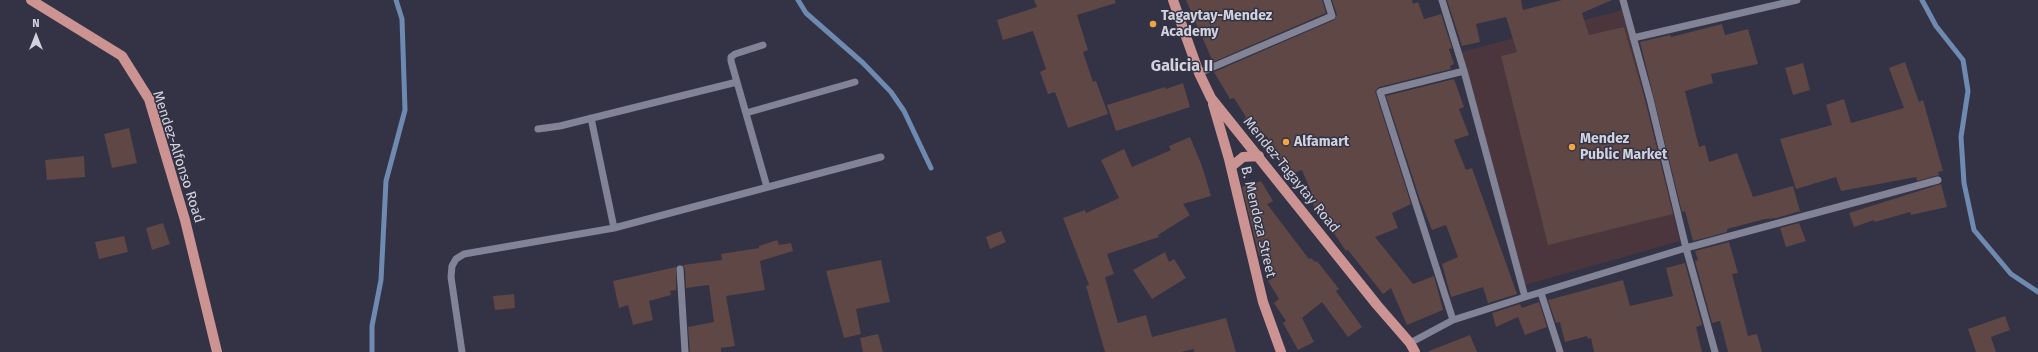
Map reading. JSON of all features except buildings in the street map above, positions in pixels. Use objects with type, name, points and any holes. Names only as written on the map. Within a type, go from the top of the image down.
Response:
[{"type":"main road","name":"Mendez-Alfonso Road","points":[[31,0],[122,56],[149,99],[185,220],[216,352]]},
{"type":"main road","name":"Mendez-Tagaytay Road","points":[[1173,0],[1199,73],[1211,98],[1413,348]]},
{"type":"main road","name":"B. Mendoza Street","points":[[1211,98],[1224,137],[1263,302],[1281,352]]},
{"type":"main road","points":[[1231,167],[1243,157],[1259,156]]},
{"type":"street","points":[[1199,73],[1332,16],[1327,0]]},
{"type":"street","points":[[1442,0],[1464,71],[1525,297]]},
{"type":"street","points":[[1623,0],[1630,20],[1633,38],[1650,99],[1686,248],[1715,352]]},
{"type":"street","points":[[1633,38],[1797,0]]},
{"type":"street","points":[[763,45],[735,54],[731,57],[767,187]]},
{"type":"street","points":[[1453,320],[1380,92],[1464,71]]},
{"type":"street","points":[[538,129],[591,118],[737,82]]},
{"type":"street","points":[[746,113],[855,82]]},
{"type":"street","points":[[591,118],[614,228]]},
{"type":"street","points":[[462,352],[451,277],[452,266],[456,259],[464,254],[614,228],[881,157]]},
{"type":"street","points":[[1413,348],[1453,320],[1686,248],[1938,180]]},
{"type":"street","points":[[680,269],[685,352]]},
{"type":"street","points":[[1541,293],[1560,352]]},
{"type":"shaded area","name":"Mendez Public Market","points":[[1623,10],[1680,241],[1525,285],[1461,52]]},
{"type":"waterway","points":[[372,352],[372,326],[381,280],[386,181],[405,110],[402,19],[396,0]]},
{"type":"waterway","points":[[798,0],[806,13],[863,63],[891,92],[904,111],[931,168]]},
{"type":"waterway","points":[[1922,0],[1936,26],[1963,60],[1968,91],[1961,137],[1964,183],[1974,230],[2011,274],[2038,292]]},
{"type":"place","name":"Tagaytay-Mendez Academy","points":[[1153,24]]},
{"type":"place","name":"Alfamart","points":[[1286,142]]},
{"type":"place","name":"Mendez Public Market","points":[[1572,147]]},
{"type":"district","name":"Galicia II","points":[[1182,67]]}]
